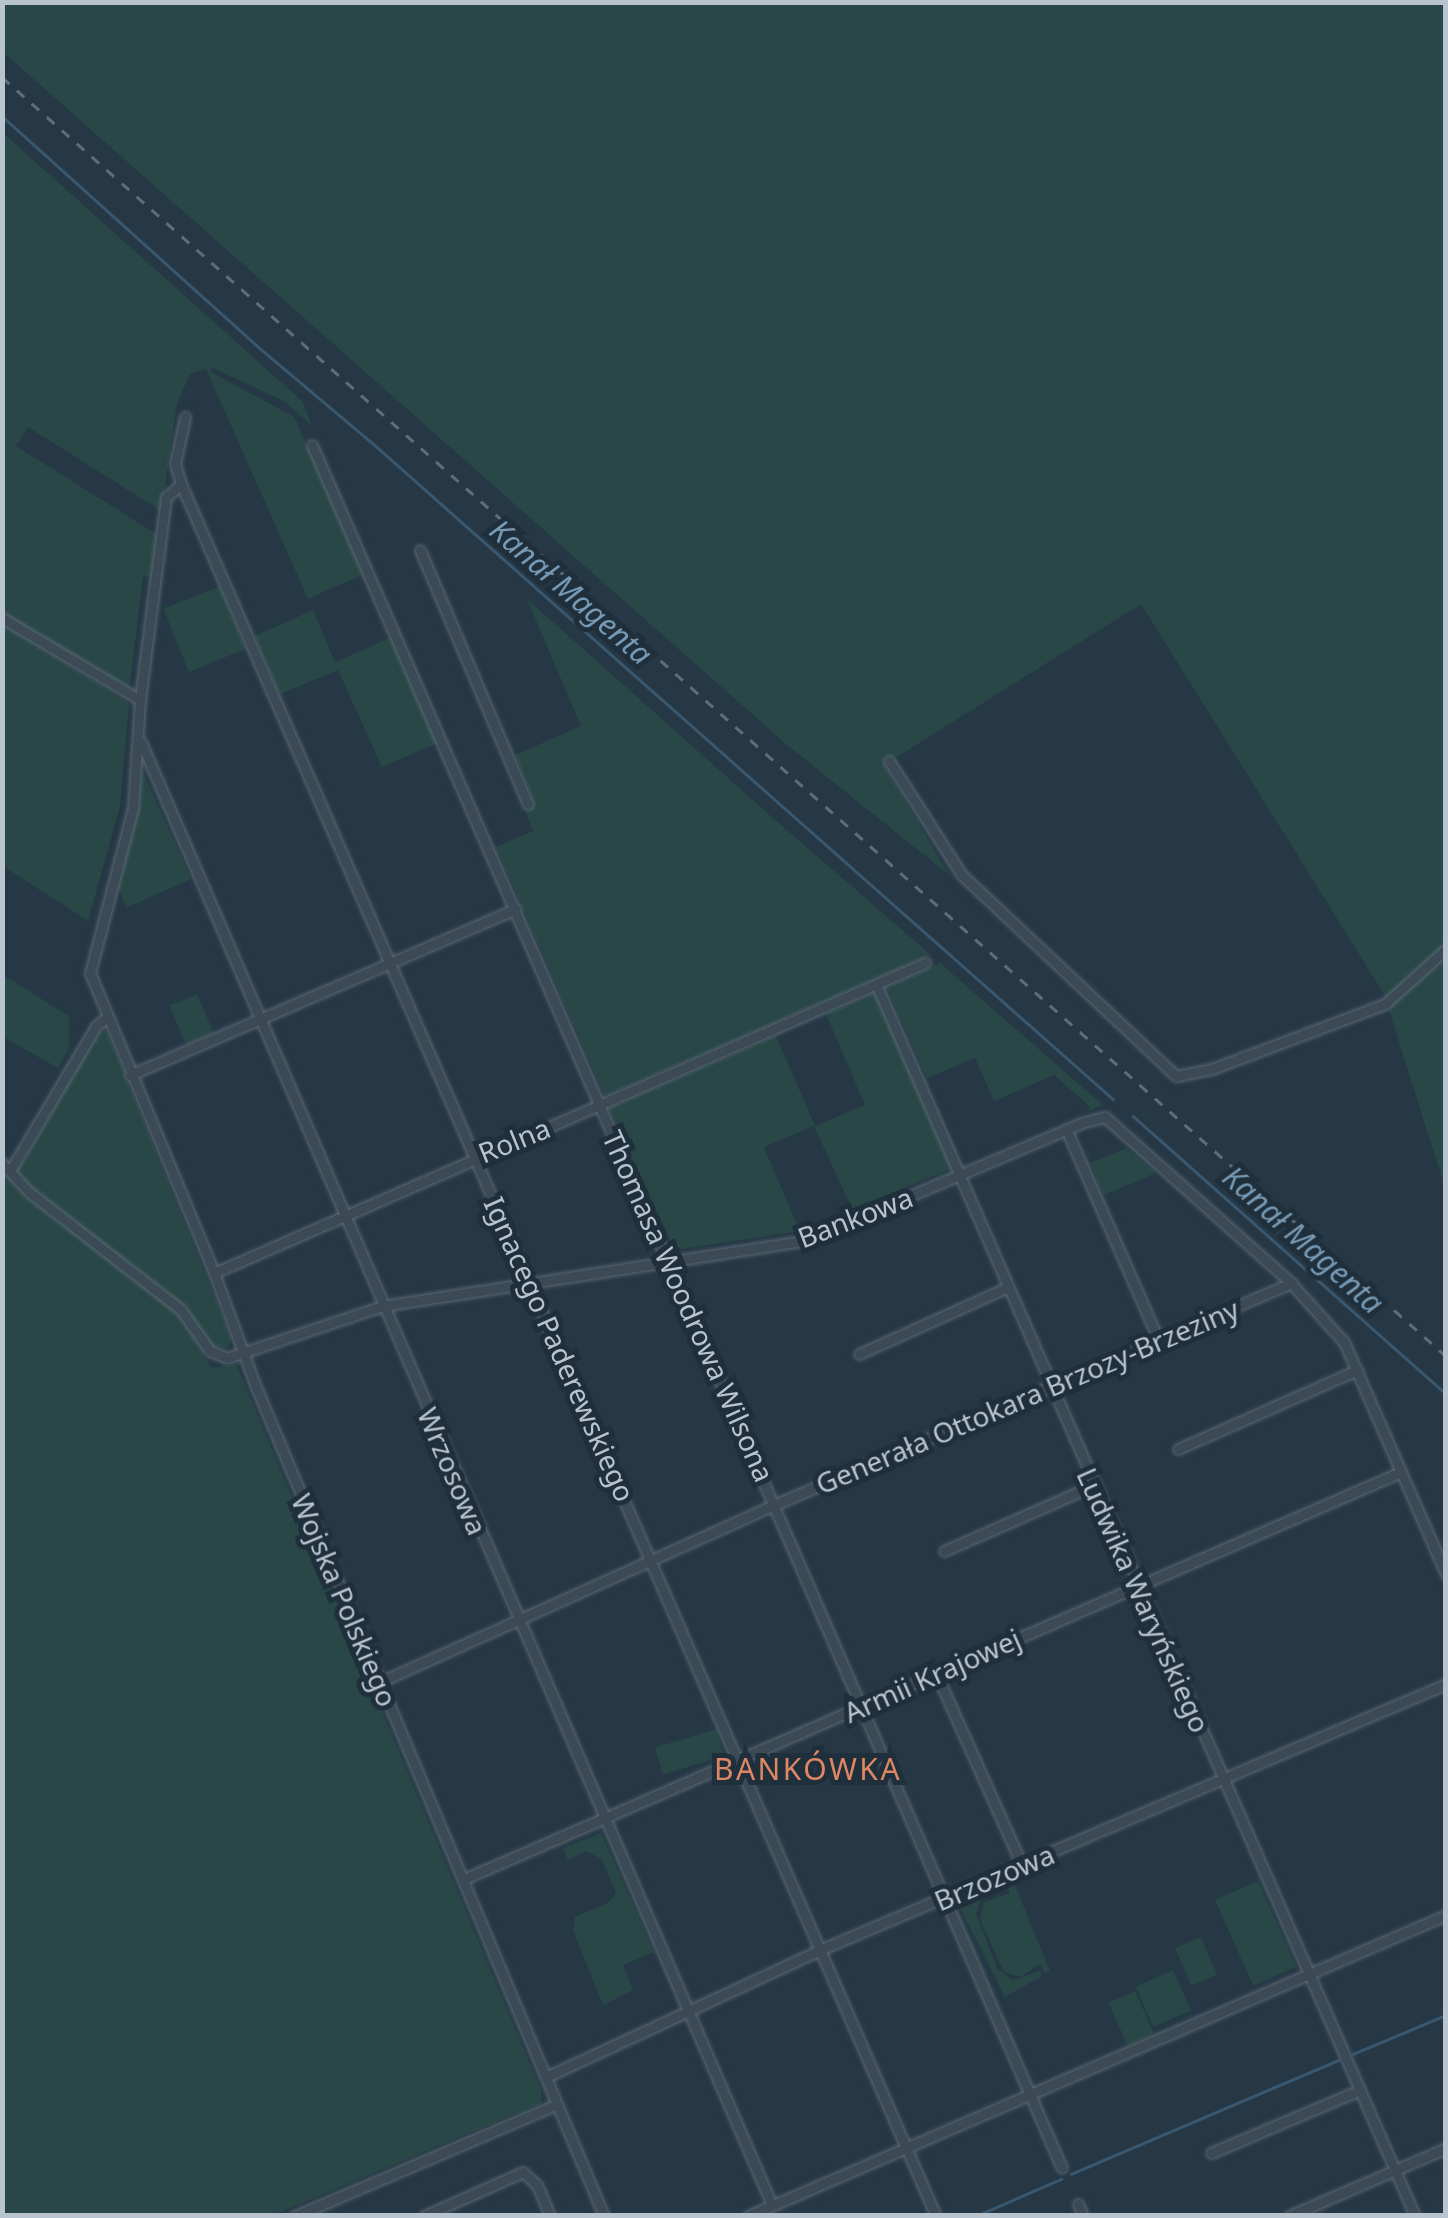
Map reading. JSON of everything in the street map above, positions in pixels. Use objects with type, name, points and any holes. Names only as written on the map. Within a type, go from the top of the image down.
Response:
[{"type":"street","points":[[138,735],[166,497],[181,484],[175,464],[185,417]]},
{"type":"street","name":"Thomasa Woodrowa Wilsona","points":[[312,445],[670,1259],[1062,2168]]},
{"type":"street","name":"Ignacego Paderewskiego","points":[[181,484],[936,2216]]},
{"type":"street","points":[[420,550],[528,804]]},
{"type":"street","points":[[2,618],[140,700]]},
{"type":"street","name":"Wojska Polskiego","points":[[138,735],[133,808],[93,957],[92,982],[604,2216]]},
{"type":"street","name":"Wrzosowa","points":[[138,735],[772,2205]]},
{"type":"street","points":[[889,761],[962,875],[1170,1072],[1182,1077],[1385,1004],[1446,949]]},
{"type":"street","points":[[130,1075],[516,910]]},
{"type":"street","name":"Rolna","points":[[214,1273],[925,963]]},
{"type":"street","name":"Ludwika Waryńskiego","points":[[876,984],[1415,2216]]},
{"type":"street","points":[[106,1017],[96,1026],[6,1167],[28,1192],[181,1310],[214,1354],[227,1358],[243,1353]]},
{"type":"street","name":"Bankowa","points":[[243,1353],[382,1306],[806,1240],[1066,1129],[1105,1117],[1291,1283]]},
{"type":"street","points":[[1066,1129],[1158,1339]]},
{"type":"street","points":[[1291,1283],[1344,1342],[1446,1574]]},
{"type":"street","name":"Generała Ottokara Brzozy-Brzeziny","points":[[380,1682],[776,1504],[1291,1283]]},
{"type":"street","points":[[858,1354],[1006,1288]]},
{"type":"street","points":[[1178,1449],[1358,1370]]},
{"type":"street","name":"Armii Krajowej","points":[[464,1878],[1401,1472]]},
{"type":"street","points":[[944,1551],[1094,1485]]},
{"type":"street","points":[[936,1672],[1022,1865]]},
{"type":"street","name":"Brzozowa","points":[[546,2077],[821,1950],[1446,1684]]},
{"type":"street","points":[[748,2216],[1446,1915]]},
{"type":"street","points":[[1212,2152],[1360,2090]]},
{"type":"street","points":[[295,2216],[319,2211],[557,2104]]},
{"type":"street","points":[[1288,2216],[1446,2148]]},
{"type":"street","points":[[424,2216],[523,2172],[537,2185],[550,2216]]},
{"type":"street","points":[[452,2202],[458,2216]]},
{"type":"street","points":[[1078,2204],[1082,2216]]},
{"type":"green space","points":[[3,2],[1445,3],[1445,1188],[1384,994],[1141,604],[884,765],[949,875],[786,744],[3,52]]},
{"type":"green space","points":[[3,133],[302,401],[312,426],[284,401],[211,367],[211,372],[294,417],[364,574],[308,599],[206,369],[190,374],[177,404],[161,511],[28,427],[16,446],[158,535],[153,576],[143,577],[130,684],[122,688],[2,613]]},
{"type":"green space","points":[[220,586],[245,649],[189,672],[163,609]]},
{"type":"green space","points":[[527,599],[931,955],[605,1096],[496,847],[533,831],[524,807],[535,802],[515,755],[581,726]]},
{"type":"green space","points":[[313,610],[335,662],[392,637],[438,743],[382,767],[338,670],[280,694],[255,636]]},
{"type":"green space","points":[[2,623],[129,703],[120,806],[88,921],[3,866]]},
{"type":"green space","points":[[142,770],[191,879],[126,908],[118,886],[136,816]]},
{"type":"green space","points":[[940,963],[1103,1105],[1088,1111],[1089,1106],[1054,1075],[994,1101],[975,1058],[927,1078],[887,988]]},
{"type":"green space","points":[[3,975],[69,1016],[69,1049],[58,1068],[3,1037]]},
{"type":"green space","points":[[876,992],[953,1168],[852,1209],[814,1126],[764,1147],[800,1231],[681,1249],[672,1244],[609,1108],[776,1036],[815,1126],[865,1105],[826,1014]]},
{"type":"green space","points":[[197,994],[214,1034],[186,1045],[169,1006]]},
{"type":"green space","points":[[107,1031],[232,1340],[226,1349],[214,1346],[201,1350],[211,1368],[236,1364],[541,2090],[541,2103],[273,2215],[3,2215],[2,1166],[24,1161],[95,1033]]},
{"type":"green space","points":[[1126,1148],[1156,1173],[1104,1195],[1090,1163]]},
{"type":"green space","points":[[716,1729],[724,1756],[663,1774],[655,1748]]},
{"type":"green space","points":[[601,1833],[654,1952],[623,1965],[633,1990],[603,2005],[573,1930],[575,1917],[609,1902],[616,1893],[602,1859],[586,1851],[568,1860],[563,1848]]},
{"type":"green space","points":[[1258,1881],[1296,1967],[1253,1986],[1215,1900]]},
{"type":"green space","points":[[1014,1883],[1050,1971],[1044,1973],[1040,1964],[1020,1977],[1004,1972],[980,1920],[984,1902],[1010,1893],[1008,1886]]},
{"type":"green space","points":[[993,1887],[995,1892],[981,1900],[976,1914],[997,1968],[1012,1980],[1040,1971],[1042,1976],[1005,1997],[959,1906],[961,1900]]},
{"type":"green space","points":[[1201,1937],[1217,1975],[1191,1986],[1175,1948]]},
{"type":"green space","points":[[1173,1970],[1191,2010],[1153,2027],[1136,1987]]},
{"type":"green space","points":[[1135,1991],[1154,2034],[1128,2046],[1109,2003]]},
{"type":"waterway","name":"Kanał Magenta","points":[[2,116],[256,345],[369,440],[1113,1099]]},
{"type":"waterway","name":"Kanał Magenta","points":[[1133,1116],[1446,1394]]},
{"type":"waterway","points":[[1353,2054],[1446,2015]]},
{"type":"waterway","points":[[1071,2174],[1338,2060]]},
{"type":"waterway","points":[[976,2216],[1061,2179]]},
{"type":"railway","points":[[2,77],[1446,1356]]},
{"type":"district","name":"BANKÓWKA","points":[[808,1769]]}]
